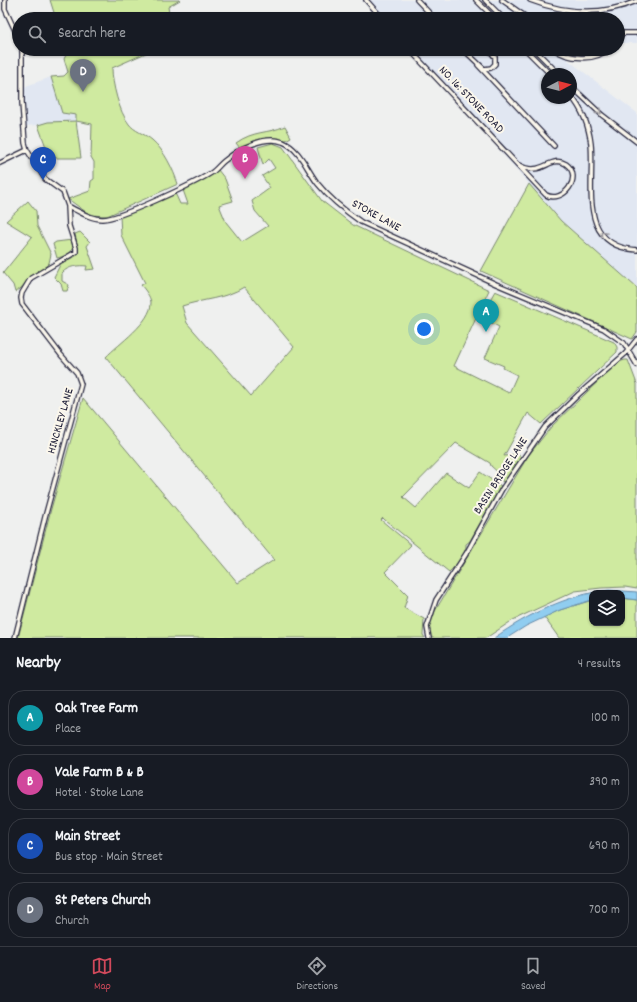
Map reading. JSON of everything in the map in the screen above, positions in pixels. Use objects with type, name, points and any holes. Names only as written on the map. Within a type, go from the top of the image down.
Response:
[{"type":"street","points":[[5,0],[5,9],[12,24]]},
{"type":"street","points":[[366,0],[377,12]]},
{"type":"street","points":[[417,0],[428,12]]},
{"type":"street","points":[[476,0],[488,12]]},
{"type":"street","points":[[485,0],[497,12]]},
{"type":"street","points":[[502,0],[519,12]]},
{"type":"street","points":[[530,0],[550,7],[583,12],[612,9],[637,1]]},
{"type":"street","points":[[625,33],[637,33]]},
{"type":"street","points":[[22,56],[23,134],[27,150],[44,179],[63,192],[68,206]]},
{"type":"street","name":"NO. 16: STONE ROAD","points":[[416,56],[519,165],[549,196],[564,194],[571,185],[572,172],[569,167],[561,162],[553,162],[536,170],[519,165]]},
{"type":"street","points":[[470,56],[554,146]]},
{"type":"street","points":[[478,65],[485,69],[493,67],[496,60],[494,56]]},
{"type":"street","points":[[532,56],[544,68]]},
{"type":"street","points":[[541,56],[553,68]]},
{"type":"street","points":[[574,56],[597,56]]},
{"type":"street","points":[[577,92],[602,115],[637,142]]},
{"type":"street","points":[[576,104],[585,119],[591,142],[591,202],[594,219],[602,234],[611,243],[622,249],[637,250]]},
{"type":"street","name":"STOKE LANE","points":[[68,206],[94,218],[112,218],[211,173],[241,149],[259,142],[279,141],[288,145],[297,153],[317,182],[330,197],[345,211],[361,222],[489,280],[604,329],[621,340],[629,349]]},
{"type":"street","points":[[0,163],[27,150]]},
{"type":"street","name":"HINCKLEY LANE","points":[[14,638],[69,426],[81,388],[80,379],[77,373],[61,355],[22,304],[21,298],[22,293],[31,278],[76,252],[67,216],[68,206]]},
{"type":"street","name":"BASIN BRIDGE LANE","points":[[429,636],[427,626],[436,600],[466,554],[502,489],[545,427],[629,349],[637,339]]},
{"type":"street","points":[[629,349],[637,365]]},
{"type":"shaded area","points":[[362,0],[637,0],[637,43],[625,43],[625,12],[373,12]]},
{"type":"shaded area","points":[[413,56],[590,56],[569,58],[568,60],[637,113],[637,288],[561,221],[464,109]]},
{"type":"shaded area","points":[[51,77],[62,113],[76,115],[81,158],[50,158],[38,125],[25,126],[23,97],[26,86]]},
{"type":"green space","points":[[50,0],[180,0],[168,7],[169,12],[54,12]]},
{"type":"green space","points":[[66,56],[139,56],[112,68],[113,81],[119,105],[125,119],[131,126],[152,140],[164,154],[171,166],[178,184],[107,216],[90,215],[68,199],[90,191],[91,181],[94,179],[94,162],[91,157],[92,124],[76,121],[76,115],[62,113],[51,77],[64,76],[68,72],[64,59]]},
{"type":"green space","points":[[76,121],[81,158],[50,158],[38,125],[48,122]]},
{"type":"green space","points":[[285,126],[291,137],[286,140],[274,139],[240,148],[236,143],[249,136]]},
{"type":"green space","points":[[273,143],[283,147],[322,201],[353,225],[489,290],[454,366],[509,393],[517,375],[503,368],[504,366],[485,358],[499,327],[480,317],[495,291],[614,342],[617,347],[617,352],[541,424],[528,413],[504,456],[517,454],[521,457],[505,481],[502,482],[502,476],[491,466],[490,463],[456,443],[403,497],[416,508],[446,473],[469,488],[480,472],[501,486],[470,541],[466,544],[463,556],[449,572],[383,518],[381,520],[411,545],[385,572],[408,595],[404,608],[424,619],[423,635],[425,638],[18,638],[51,509],[83,398],[238,583],[274,560],[106,357],[140,325],[150,310],[151,302],[141,285],[145,283],[121,235],[120,216],[175,193],[180,204],[188,204],[183,190],[184,188],[218,170],[225,179],[233,201],[219,205],[226,222],[242,242],[268,226],[255,211],[252,201],[270,188],[262,176],[275,168],[269,159],[263,165],[258,147]],"holes":[[[244,287],[294,347],[251,396],[187,323],[182,306],[229,294]]]},
{"type":"green space","points":[[529,184],[561,221],[637,288],[637,332],[632,339],[481,271]]},
{"type":"green space","points":[[28,201],[36,211],[37,226],[51,254],[49,263],[15,292],[13,285],[3,273],[32,237],[6,221]]},
{"type":"green space","points":[[80,232],[90,242],[87,246],[95,269],[86,270],[87,266],[74,266],[64,271],[62,273],[62,281],[69,285],[67,291],[63,291],[61,284],[54,277],[61,263],[76,256],[78,249],[75,234]]},
{"type":"green space","points":[[72,240],[74,247],[71,251],[64,256],[57,258],[53,244],[56,242]]},
{"type":"green space","points":[[628,360],[637,384],[637,589],[625,587],[575,591],[513,620],[486,638],[431,638],[429,627],[435,611],[528,456],[551,427],[618,362]]},
{"type":"green space","points":[[625,598],[637,600],[637,638],[559,638],[544,617],[560,610],[589,601],[589,626],[625,626]]},
{"type":"water","points":[[625,591],[637,592],[637,600],[625,598]]},
{"type":"water","points":[[589,594],[589,601],[560,610],[526,626],[507,638],[494,638],[534,614],[563,601]]},
{"type":"place","name":"St Peters Church","points":[[83,92]]},
{"type":"place","name":"Vale Farm B & B","points":[[245,179]]},
{"type":"place","name":"Main Street","points":[[43,180]]},
{"type":"place","name":"Oak Tree Farm","points":[[486,332]]}]
